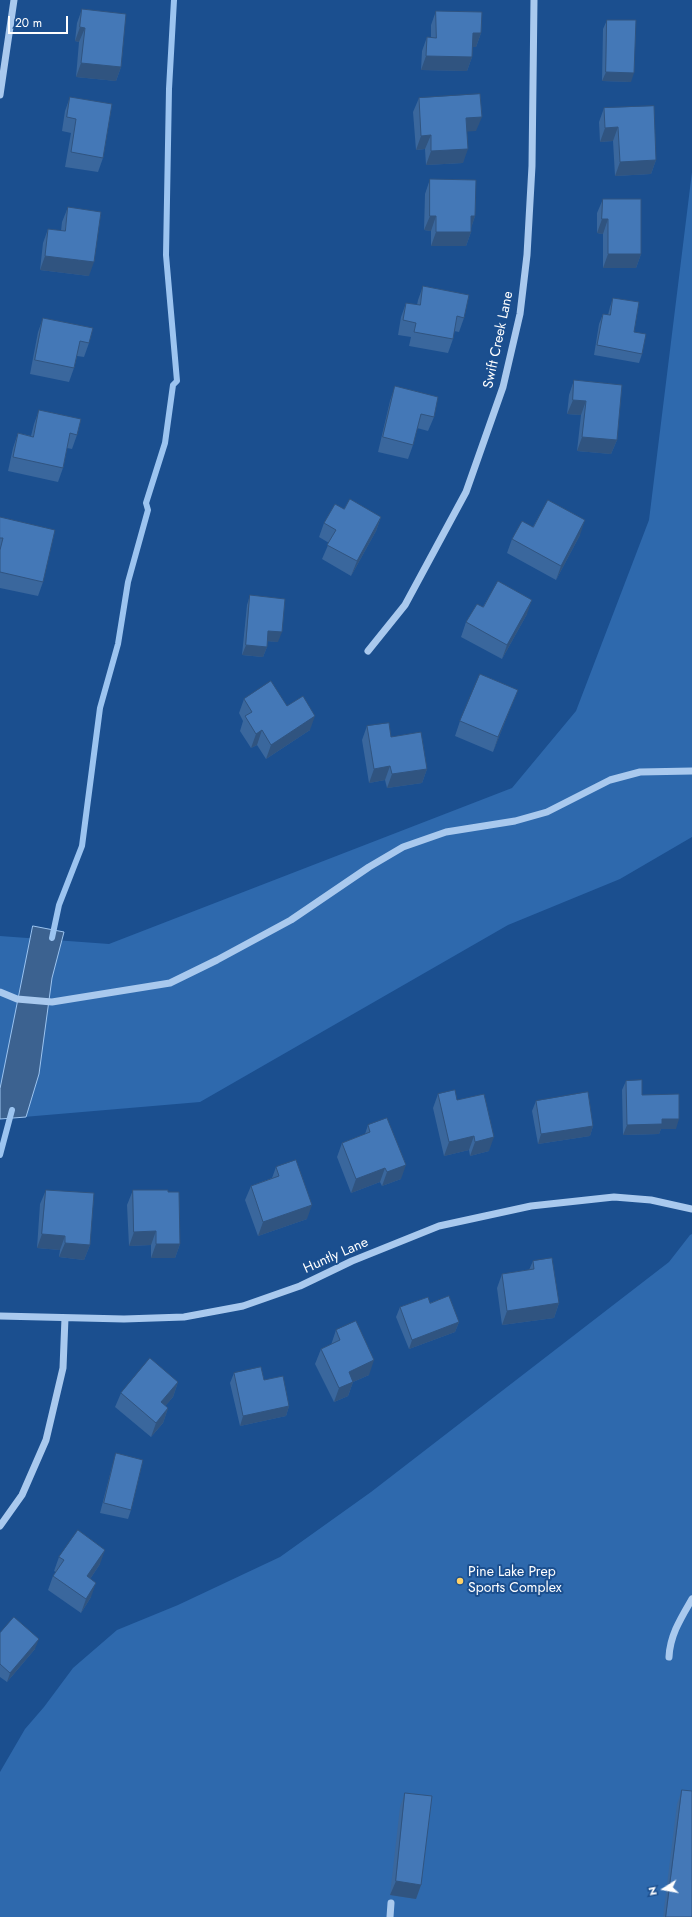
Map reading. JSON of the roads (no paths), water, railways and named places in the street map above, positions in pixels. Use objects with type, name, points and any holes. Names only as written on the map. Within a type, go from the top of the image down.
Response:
[{"type":"street","points":[[0,95],[14,0]]},
{"type":"street","name":"Swift Creek Lane","points":[[368,651],[405,605],[466,492],[503,387],[520,314],[527,255],[532,166],[534,0]]},
{"type":"street","points":[[0,992],[17,999],[52,1002],[170,983],[291,920],[369,867],[403,847],[446,832],[515,821],[547,812],[610,780],[640,772],[692,771]]},
{"type":"street","name":"Huntly Lane","points":[[0,1316],[124,1320],[184,1317],[243,1306],[300,1286],[352,1262],[439,1226],[531,1206],[614,1197],[651,1200],[692,1209]]},
{"type":"street","points":[[0,1526],[22,1495],[46,1440],[63,1368],[65,1318]]},
{"type":"street","points":[[669,1657],[670,1646],[677,1624],[692,1599]]},
{"type":"street","points":[[390,1917],[391,1903]]},
{"type":"waterway","points":[[52,938],[59,905],[82,846],[100,708],[118,644],[128,582],[148,510],[146,503],[165,443],[173,385],[177,381],[166,255],[169,89],[174,0]]},
{"type":"waterway","points":[[0,1155],[12,1110]]},
{"type":"place","name":"Pine Lake Prep Sports Complex","points":[[460,1581]]}]
